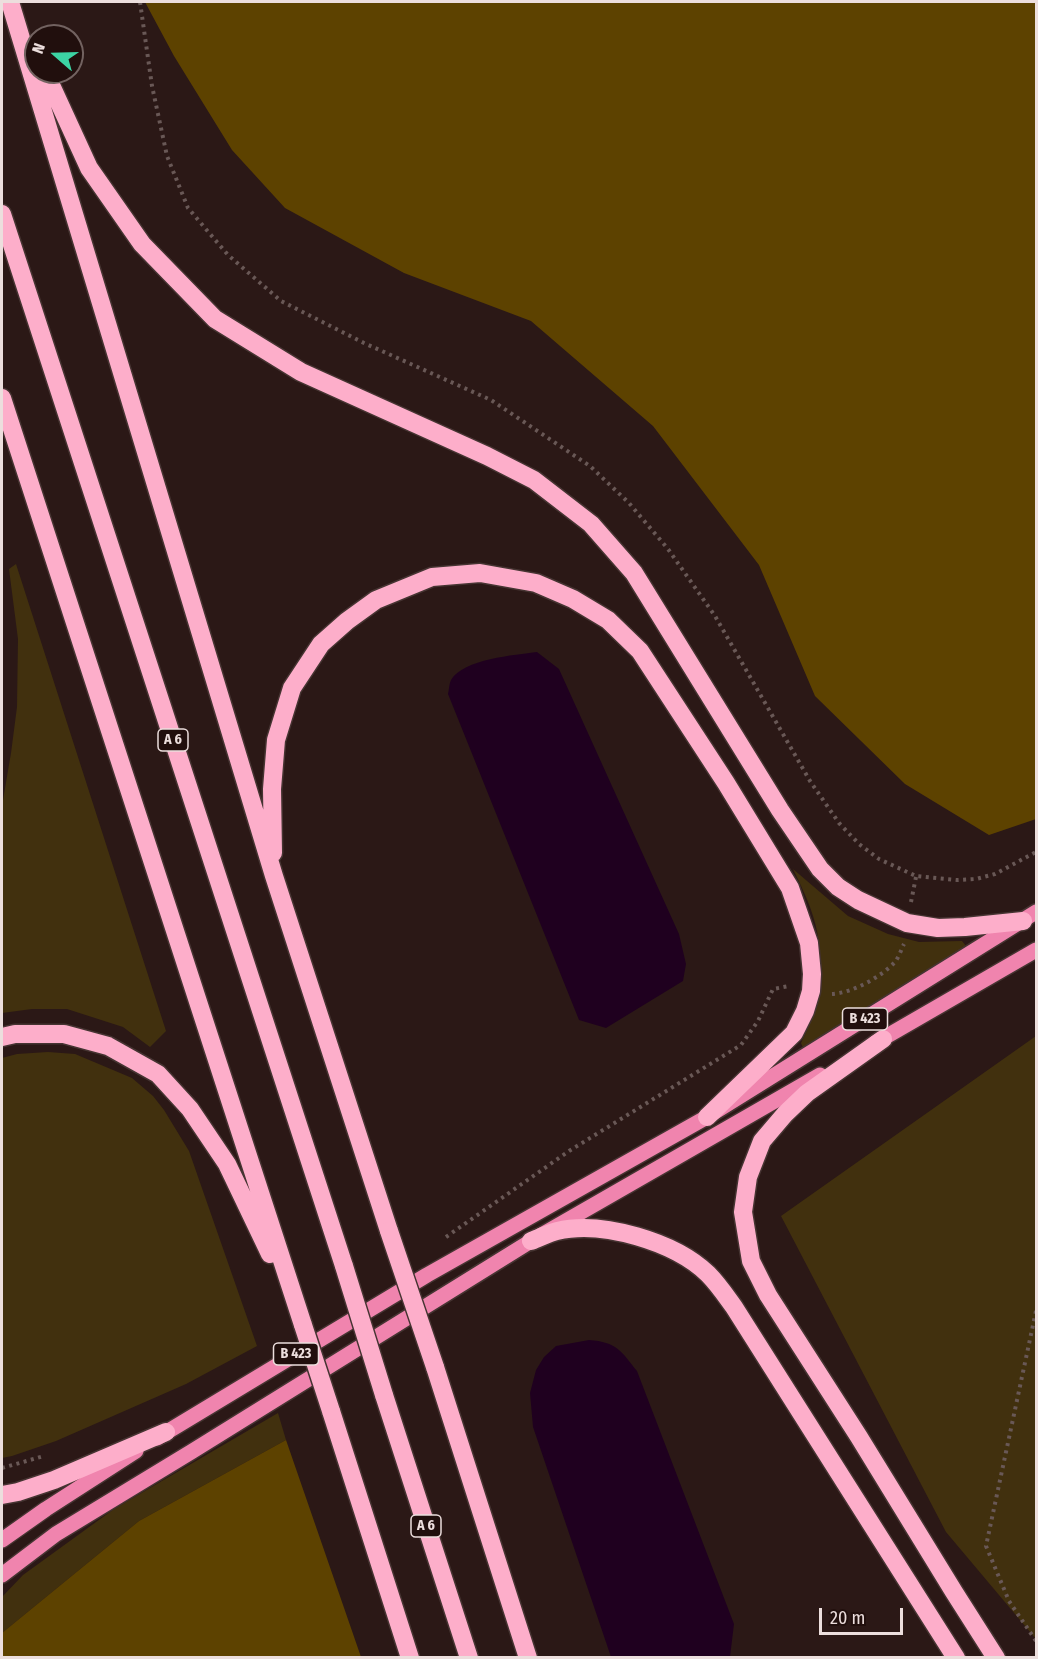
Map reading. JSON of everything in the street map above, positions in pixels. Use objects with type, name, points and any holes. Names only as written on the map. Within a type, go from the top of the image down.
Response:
[{"type":"highway","points":[[12,2],[24,27]]},
{"type":"highway","points":[[12,2],[274,876],[528,1658]]},
{"type":"highway","points":[[50,84],[89,168],[142,244],[216,319],[301,372],[488,456],[534,480],[591,524],[634,573],[780,810],[820,869],[838,887],[858,900],[907,923],[938,928],[965,927],[1030,916]]},
{"type":"highway","name":"A 6","points":[[2,214],[344,1266],[468,1658]]},
{"type":"highway","points":[[2,398],[287,1284],[331,1410],[410,1658]]},
{"type":"highway","points":[[274,876],[272,789],[276,740],[292,688],[321,644],[376,600],[432,577],[480,573],[536,583],[573,598],[608,620],[640,651],[726,783],[790,888],[809,943],[811,991],[805,1011],[794,1033],[707,1117]]},
{"type":"highway","points":[[2,1037],[15,1034],[64,1034],[108,1046],[158,1074],[190,1109],[226,1164],[287,1284]]},
{"type":"highway","points":[[883,1039],[807,1093],[785,1113],[762,1141],[748,1177],[743,1212],[751,1262],[768,1295],[996,1658]]},
{"type":"highway","points":[[531,1241],[558,1231],[601,1228],[660,1245],[686,1257],[708,1274],[734,1307],[956,1658]]},
{"type":"highway","points":[[2,1495],[54,1480],[166,1432]]},
{"type":"main road","name":"B 423","points":[[2,1540],[45,1509],[166,1432],[427,1275],[707,1117],[1030,916]]},
{"type":"main road","points":[[2,1575],[56,1534],[531,1241],[1036,950]]},
{"type":"path","points":[[445,1238],[569,1151],[741,1045],[758,1021],[773,989],[784,986],[835,994],[853,989],[875,978],[895,961],[901,952],[916,876],[957,880],[976,879],[995,874],[1036,852]]},
{"type":"path","points":[[1036,1311],[986,1546],[1009,1601],[1036,1641]]},
{"type":"path","points":[[2,1468],[44,1456]]},
{"type":"shaded area","points":[[145,2],[1036,2],[1036,819],[989,835],[905,784],[815,696],[759,565],[653,426],[531,321],[404,273],[285,208],[232,150],[174,56]]},
{"type":"shaded area","points":[[16,564],[166,1031],[150,1047],[123,1027],[67,1009],[32,1009],[2,1013],[2,806],[17,707],[18,639],[9,569]]},
{"type":"shaded area","points":[[537,652],[559,669],[679,934],[686,964],[683,981],[606,1028],[579,1020],[448,694],[451,680],[466,667],[490,659]]},
{"type":"shaded area","points":[[793,869],[848,916],[888,934],[919,942],[962,941],[966,946],[804,1050],[801,1043],[818,994],[819,942],[808,902]]},
{"type":"shaded area","points":[[1036,1036],[1036,1639],[946,1532],[781,1216]]},
{"type":"shaded area","points":[[48,1052],[75,1054],[132,1078],[153,1096],[164,1110],[189,1151],[257,1346],[186,1384],[56,1441],[2,1458],[2,1058],[17,1054]]},
{"type":"shaded area","points":[[589,1340],[612,1345],[627,1358],[637,1371],[734,1624],[730,1657],[611,1657],[533,1427],[530,1393],[536,1370],[544,1357],[556,1346]]},
{"type":"shaded area","points":[[278,1413],[286,1440],[139,1521],[2,1633],[2,1597],[23,1575],[114,1509]]},
{"type":"shaded area","points":[[286,1440],[361,1657],[2,1657],[2,1633],[139,1521]]}]
